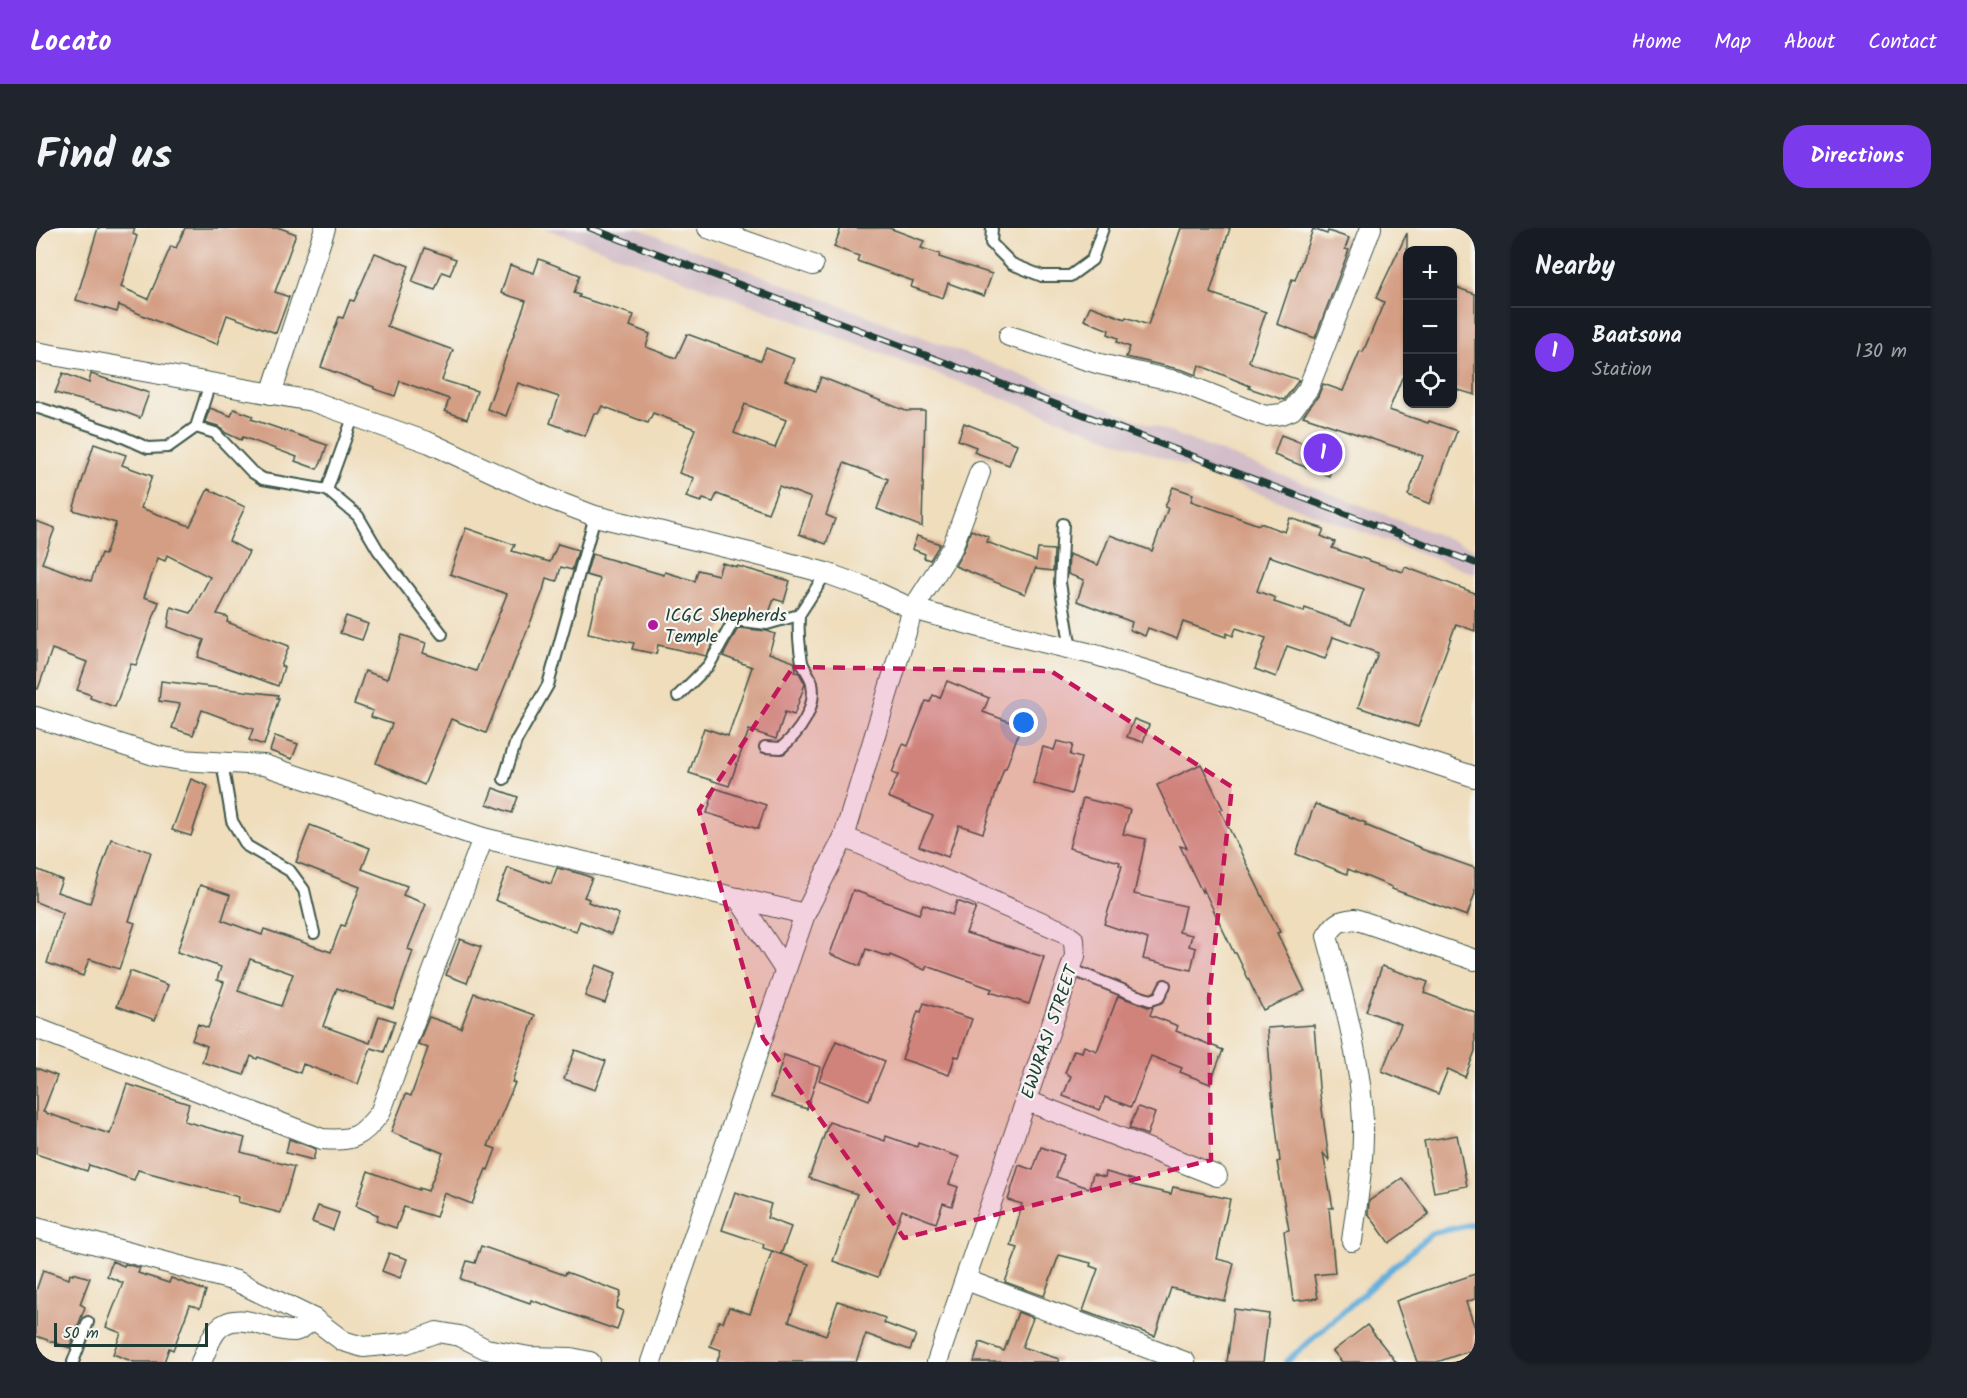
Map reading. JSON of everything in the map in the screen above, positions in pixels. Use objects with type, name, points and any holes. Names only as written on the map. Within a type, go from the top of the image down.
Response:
[{"type":"street","points":[[271,394],[325,228]]},
{"type":"street","points":[[708,228],[813,265]]},
{"type":"street","points":[[1009,336],[1100,364],[1180,381],[1265,416],[1282,414],[1292,410],[1308,389],[1371,228]]},
{"type":"street","points":[[36,352],[312,401],[430,443],[548,498],[595,516],[826,573],[865,587],[913,609],[1096,655],[1475,777]]},
{"type":"street","points":[[651,1362],[805,914],[844,837],[913,609],[952,548],[980,472]]},
{"type":"street","points":[[36,717],[157,756],[181,760],[264,765],[483,838],[805,914]]},
{"type":"street","name":"EWURASI STREET","points":[[844,837],[1062,931],[1074,940],[1075,956],[937,1362]]},
{"type":"street","points":[[36,1028],[322,1139],[345,1141],[366,1130],[380,1113],[483,838]]},
{"type":"street","points":[[738,898],[785,970]]},
{"type":"street","points":[[1352,1241],[1362,1165],[1362,1104],[1350,1024],[1328,936],[1340,920],[1355,919],[1475,960]]},
{"type":"street","points":[[1025,1100],[1217,1176]]},
{"type":"street","points":[[36,1228],[236,1281],[314,1319],[343,1341],[363,1347],[407,1343],[437,1332],[460,1336],[483,1356],[571,1358],[590,1362]]},
{"type":"street","points":[[966,1280],[1185,1362]]},
{"type":"street","points":[[201,1362],[218,1329],[229,1322],[242,1321],[296,1331],[314,1319]]},
{"type":"lane","points":[[992,228],[991,243],[1012,264],[1042,276],[1070,276],[1092,260],[1103,228]]},
{"type":"lane","points":[[36,407],[114,433],[148,448],[168,447],[196,427],[210,383]]},
{"type":"lane","points":[[327,490],[354,415]]},
{"type":"lane","points":[[196,427],[215,432],[252,472],[263,479],[327,490],[358,516],[378,550],[442,634]]},
{"type":"lane","points":[[504,779],[516,741],[548,686],[595,516]]},
{"type":"lane","points":[[1063,524],[1060,583],[1071,649]]},
{"type":"lane","points":[[765,747],[781,748],[794,738],[808,714],[812,682],[803,665],[798,639],[799,615],[826,573]]},
{"type":"lane","points":[[678,696],[709,665],[734,620],[767,624],[799,615]]},
{"type":"lane","points":[[222,762],[232,821],[247,846],[290,871],[304,890],[314,933]]},
{"type":"lane","points":[[1070,969],[1150,1000],[1159,997],[1165,985]]},
{"type":"lane","points":[[73,1362],[88,1322]]},
{"type":"highlighted area","points":[[793,667],[1051,671],[1232,787],[1209,998],[1211,1160],[904,1238],[763,1038],[699,810]]},
{"type":"shaded area","points":[[544,228],[638,228],[1475,549],[1475,574]]},
{"type":"building","points":[[98,228],[135,228],[133,234],[137,236],[121,287],[148,299],[171,246],[176,248],[185,228],[280,228],[296,234],[275,292],[289,297],[276,333],[227,315],[217,344],[119,305],[117,312],[76,300]]},
{"type":"building","points":[[841,228],[889,228],[924,241],[921,248],[940,254],[939,257],[992,274],[984,296],[948,283],[943,298],[911,287],[913,281],[857,261],[859,256],[834,247]]},
{"type":"building","points":[[1181,228],[1230,228],[1210,293],[1266,312],[1249,361],[1299,380],[1284,400],[1249,388],[1250,386],[1199,365],[1196,375],[1126,357],[1130,347],[1117,342],[1118,338],[1108,334],[1109,330],[1084,320],[1090,306],[1148,325]]},
{"type":"building","points":[[1313,229],[1349,238],[1345,249],[1349,250],[1315,338],[1277,324],[1292,279],[1295,280]]},
{"type":"building","points":[[1407,233],[1407,246],[1403,246],[1403,378],[1389,410],[1457,431],[1430,504],[1408,495],[1423,456],[1303,416],[1318,396],[1323,384],[1343,391],[1360,351],[1363,352],[1384,302],[1376,298]]},
{"type":"building","points":[[425,248],[456,259],[450,275],[442,272],[435,290],[412,282]]},
{"type":"building","points":[[375,253],[409,266],[387,326],[453,350],[442,380],[477,391],[467,419],[445,411],[449,399],[400,381],[395,396],[321,367],[339,317],[343,318],[350,300],[354,301]]},
{"type":"building","points":[[539,259],[580,275],[574,293],[580,295],[579,297],[634,315],[630,326],[650,334],[646,347],[676,358],[687,334],[761,361],[766,348],[794,359],[785,380],[816,391],[821,377],[906,411],[925,411],[922,527],[877,509],[888,479],[844,463],[826,515],[835,519],[826,544],[799,534],[811,498],[779,486],[768,513],[717,494],[713,502],[703,499],[701,502],[686,497],[694,478],[679,473],[695,429],[653,413],[648,423],[602,406],[598,414],[594,413],[585,436],[550,423],[559,397],[518,383],[506,416],[487,409],[526,301],[501,293],[510,265],[534,273]],"holes":[[[745,404],[786,420],[775,448],[734,433]]]},
{"type":"building","points":[[1457,288],[1475,294],[1475,395],[1457,390]]},
{"type":"building","points":[[63,373],[89,383],[91,374],[149,393],[140,418],[55,393]]},
{"type":"building","points":[[210,408],[231,416],[234,409],[253,416],[251,419],[327,445],[321,463],[317,469],[295,461],[297,457],[243,437],[241,440],[226,433],[218,426],[205,422]]},
{"type":"building","points":[[964,423],[1017,444],[1009,465],[974,452],[976,447],[958,440]]},
{"type":"building","points":[[1281,435],[1336,456],[1329,476],[1274,455]]},
{"type":"building","points":[[94,444],[126,455],[122,465],[152,476],[141,508],[190,526],[208,489],[245,507],[229,541],[249,552],[217,614],[228,617],[227,622],[289,646],[281,666],[284,667],[278,686],[198,657],[204,640],[168,627],[171,607],[191,613],[210,577],[167,555],[165,561],[158,558],[144,597],[159,602],[136,665],[131,664],[115,707],[90,698],[91,695],[77,690],[87,662],[52,649],[38,689],[36,688],[36,521],[55,528],[42,563],[91,581],[101,553],[105,555],[116,523],[73,510]]},
{"type":"building","points":[[1173,487],[1193,494],[1191,501],[1285,532],[1290,518],[1324,529],[1321,536],[1335,542],[1332,548],[1403,572],[1405,567],[1475,593],[1475,631],[1456,624],[1418,727],[1358,707],[1378,653],[1333,637],[1325,659],[1287,646],[1276,677],[1255,669],[1266,638],[1236,628],[1233,636],[1227,633],[1226,637],[1183,622],[1177,639],[1148,628],[1145,636],[1130,630],[1132,622],[1077,601],[1084,580],[1068,574],[1069,554],[1098,565],[1110,535],[1152,551],[1168,508],[1165,507]],"holes":[[[1269,556],[1364,589],[1351,625],[1305,608],[1304,612],[1274,602],[1276,598],[1257,591]]]},
{"type":"building","points":[[466,528],[515,545],[512,551],[550,562],[558,544],[578,550],[572,570],[561,567],[557,581],[546,578],[543,591],[486,733],[451,719],[424,785],[376,763],[392,724],[371,717],[373,711],[354,704],[365,671],[387,679],[402,635],[426,643],[423,653],[476,671],[507,594],[450,574]]},
{"type":"building","points":[[971,530],[989,537],[987,542],[1036,561],[1038,549],[1054,550],[1053,571],[1036,569],[1036,567],[1025,594],[955,566]]},
{"type":"building","points":[[917,536],[940,544],[930,560],[924,558],[925,554],[912,549]]},
{"type":"building","points":[[592,554],[664,575],[665,572],[695,581],[698,570],[718,575],[722,563],[790,581],[784,602],[774,599],[768,616],[730,614],[706,656],[658,645],[656,654],[632,649],[634,643],[588,633],[600,579],[586,575]]},
{"type":"building","points":[[346,616],[368,624],[362,640],[340,633]]},
{"type":"building","points":[[738,628],[775,634],[769,653],[794,662],[795,672],[799,673],[805,684],[794,715],[785,712],[776,739],[749,730],[729,786],[689,773],[704,728],[728,736],[752,667],[723,656]]},
{"type":"building","points":[[161,681],[278,695],[264,745],[249,740],[253,729],[202,710],[193,735],[172,728],[180,704],[159,701]]},
{"type":"building","points":[[947,681],[989,698],[983,712],[1021,726],[1006,768],[1004,768],[983,833],[959,825],[948,857],[919,846],[933,816],[888,797],[898,775],[892,773],[903,744],[908,746],[926,701],[930,702],[933,695],[940,698]]},
{"type":"building","points":[[1134,719],[1149,725],[1143,742],[1127,737]]},
{"type":"building","points":[[275,736],[298,744],[292,759],[270,751]]},
{"type":"building","points":[[1057,741],[1073,745],[1070,755],[1081,758],[1071,794],[1033,783],[1043,747],[1054,750]]},
{"type":"building","points":[[1201,764],[1223,809],[1220,810],[1280,932],[1277,933],[1305,991],[1263,1010],[1180,846],[1187,848],[1157,785]]},
{"type":"building","points":[[191,779],[208,786],[191,836],[172,830]]},
{"type":"building","points":[[493,788],[518,797],[512,813],[487,804]]},
{"type":"building","points":[[715,788],[766,805],[758,829],[707,813]]},
{"type":"building","points":[[1083,798],[1130,810],[1123,834],[1146,839],[1134,894],[1185,906],[1179,932],[1192,935],[1189,946],[1196,948],[1191,970],[1143,959],[1148,939],[1104,924],[1122,866],[1119,865],[1120,862],[1069,848]]},
{"type":"building","points":[[1315,804],[1366,823],[1365,825],[1421,849],[1475,868],[1475,893],[1467,916],[1392,889],[1392,887],[1348,869],[1347,874],[1296,854]]},
{"type":"building","points":[[310,825],[370,848],[362,869],[407,886],[403,895],[426,904],[408,949],[413,951],[393,1008],[337,988],[323,1026],[370,1043],[379,1016],[395,1021],[384,1052],[371,1048],[358,1084],[303,1064],[300,1073],[251,1056],[244,1075],[202,1062],[207,1046],[192,1040],[198,1024],[208,1028],[224,982],[217,980],[221,967],[177,952],[200,885],[230,895],[222,920],[262,935],[264,929],[331,952],[341,925],[345,926],[360,887],[296,862]],"holes":[[[250,959],[293,974],[281,1006],[238,991]]]},
{"type":"building","points":[[111,839],[151,852],[129,921],[135,923],[119,969],[89,959],[83,976],[47,963],[63,913],[36,902],[36,869],[62,880],[57,892],[90,903]]},
{"type":"building","points":[[508,868],[551,884],[557,868],[592,878],[584,897],[589,899],[588,902],[619,914],[611,934],[580,921],[576,932],[495,900]]},
{"type":"building","points":[[853,890],[919,914],[923,904],[952,915],[957,901],[976,908],[966,933],[1044,957],[1029,1004],[990,992],[992,989],[927,966],[925,970],[890,955],[889,957],[866,949],[860,966],[830,954]]},
{"type":"building","points":[[460,939],[481,947],[467,983],[446,975]]},
{"type":"building","points":[[596,965],[616,973],[605,1003],[585,996]]},
{"type":"building","points":[[1382,966],[1428,982],[1424,993],[1475,1012],[1475,1051],[1465,1077],[1448,1069],[1438,1094],[1382,1071],[1401,1024],[1366,1011]]},
{"type":"building","points":[[130,971],[168,985],[155,1020],[117,1006]]},
{"type":"building","points":[[474,993],[535,1015],[512,1082],[515,1083],[488,1146],[496,1149],[488,1170],[486,1169],[472,1204],[444,1193],[436,1217],[404,1207],[396,1228],[376,1221],[378,1215],[356,1206],[368,1171],[419,1190],[419,1188],[428,1191],[443,1153],[391,1132],[406,1094],[411,1096],[428,1048],[418,1044],[429,1017],[461,1028]]},
{"type":"building","points":[[1118,996],[1153,1007],[1150,1015],[1178,1026],[1176,1031],[1223,1050],[1210,1084],[1180,1072],[1182,1068],[1151,1056],[1131,1107],[1105,1097],[1100,1110],[1063,1096],[1071,1076],[1065,1073],[1074,1050],[1082,1052],[1084,1046],[1097,1051]]},
{"type":"building","points":[[924,1003],[972,1019],[959,1057],[955,1056],[949,1075],[902,1059],[918,1011],[921,1012]]},
{"type":"building","points":[[1314,1025],[1319,1087],[1329,1160],[1323,1153],[1333,1208],[1329,1208],[1335,1273],[1314,1275],[1318,1298],[1293,1301],[1284,1231],[1289,1230],[1277,1162],[1280,1161],[1267,1028]]},
{"type":"building","points":[[836,1041],[885,1061],[869,1100],[819,1080]]},
{"type":"building","points":[[575,1050],[606,1061],[595,1090],[564,1079]]},
{"type":"building","points":[[784,1055],[820,1067],[807,1109],[771,1097]]},
{"type":"building","points":[[36,1068],[57,1076],[43,1112],[110,1134],[127,1084],[189,1104],[184,1121],[245,1138],[241,1152],[294,1167],[281,1213],[238,1202],[239,1197],[138,1170],[134,1180],[89,1165],[87,1171],[36,1154]]},
{"type":"building","points":[[1138,1107],[1155,1113],[1147,1135],[1129,1128]]},
{"type":"building","points":[[829,1122],[885,1141],[886,1136],[917,1147],[918,1143],[959,1157],[949,1184],[958,1187],[952,1206],[943,1203],[936,1223],[902,1210],[878,1277],[833,1261],[857,1194],[809,1178]]},
{"type":"building","points":[[1457,1135],[1467,1186],[1434,1192],[1424,1141]]},
{"type":"building","points":[[289,1139],[316,1149],[313,1160],[286,1153]]},
{"type":"building","points":[[1041,1147],[1064,1155],[1056,1177],[1089,1188],[1093,1174],[1105,1177],[1106,1172],[1134,1180],[1132,1185],[1171,1194],[1173,1187],[1230,1199],[1217,1259],[1234,1263],[1225,1301],[1171,1288],[1155,1336],[1083,1311],[1098,1269],[1090,1266],[1091,1263],[1059,1255],[1044,1296],[1005,1282],[1018,1248],[1011,1246],[1022,1204],[1008,1200],[1019,1165],[1033,1170]]},
{"type":"building","points":[[1402,1178],[1429,1214],[1389,1243],[1368,1213],[1369,1201]]},
{"type":"building","points":[[735,1192],[771,1204],[767,1218],[791,1227],[781,1254],[763,1248],[764,1244],[722,1230]]},
{"type":"building","points":[[318,1206],[339,1213],[333,1230],[312,1222]]},
{"type":"building","points":[[481,1246],[565,1275],[566,1272],[621,1292],[616,1308],[623,1311],[617,1330],[461,1279],[467,1261],[475,1263]]},
{"type":"building","points":[[772,1251],[809,1264],[789,1321],[826,1335],[838,1301],[885,1318],[884,1323],[916,1335],[910,1350],[866,1334],[856,1362],[717,1362],[721,1350],[710,1346],[719,1321],[723,1322],[729,1307],[750,1314]]},
{"type":"building","points":[[389,1253],[407,1259],[400,1278],[382,1271]]},
{"type":"building","points":[[112,1261],[124,1266],[125,1264],[140,1268],[138,1273],[169,1283],[171,1278],[206,1291],[200,1308],[190,1305],[173,1350],[169,1348],[164,1362],[134,1362],[113,1354],[121,1333],[106,1327],[123,1283],[107,1276]]},
{"type":"building","points":[[43,1270],[69,1279],[70,1274],[73,1275],[73,1273],[90,1278],[80,1304],[85,1307],[70,1348],[36,1336],[36,1291]]},
{"type":"building","points":[[1475,1274],[1475,1299],[1466,1302],[1475,1328],[1475,1349],[1437,1362],[1417,1362],[1396,1301]]},
{"type":"building","points":[[1234,1309],[1269,1314],[1263,1362],[1227,1362]]},
{"type":"building","points":[[1018,1312],[1033,1318],[1022,1347],[1059,1359],[1058,1362],[974,1362],[980,1342],[1004,1351]]},
{"type":"building","points":[[1367,1325],[1396,1362],[1342,1362],[1333,1351]]},
{"type":"waterway","points":[[1286,1362],[1432,1233],[1475,1224]]},
{"type":"railway","points":[[590,228],[1475,563]]},
{"type":"place","name":"Baatsona","points":[[1323,453]]},
{"type":"place","name":"ICGC Shepherds Temple","points":[[653,625]]}]
